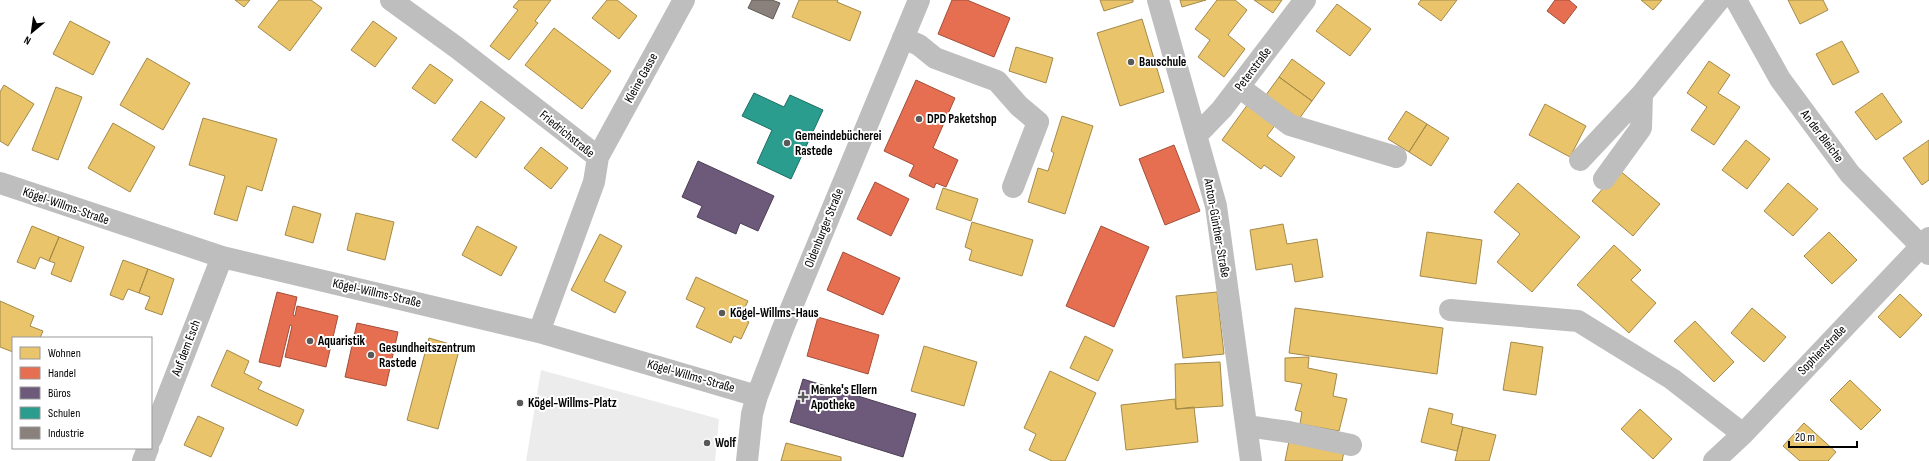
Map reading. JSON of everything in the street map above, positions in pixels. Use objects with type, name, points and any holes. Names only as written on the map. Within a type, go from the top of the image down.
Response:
[{"type":"street","name":"Friedrichstraße","points":[[391,0],[456,47],[598,157],[594,182],[539,332]]},
{"type":"street","name":"Kleine Gasse","points":[[598,157],[684,0]]},
{"type":"street","name":"Oldenburger Straße","points":[[747,461],[752,414],[757,396],[783,328],[919,0]]},
{"type":"street","name":"Anton-Günther-Straße","points":[[1158,0],[1216,206],[1251,461]]},
{"type":"street","name":"Peterstraße","points":[[1197,135],[1222,109],[1305,0]]},
{"type":"street","points":[[1580,160],[1642,94],[1719,0]]},
{"type":"street","name":"An der Bleiche","points":[[1736,0],[1780,79],[1850,174],[1926,246]]},
{"type":"street","points":[[903,38],[919,45],[935,58],[997,81],[1019,106],[1038,122],[1013,187]]},
{"type":"street","points":[[1239,87],[1290,125],[1396,157]]},
{"type":"street","points":[[1604,179],[1641,128],[1642,94]]},
{"type":"street","name":"Kögel-Willms-Straße","points":[[0,183],[222,257],[539,332],[757,396]]},
{"type":"street","name":"Sophienstraße","points":[[1714,461],[1743,434],[1926,246]]},
{"type":"street","name":"Auf dem Esch","points":[[152,436],[222,257]]},
{"type":"street","points":[[1450,310],[1578,321],[1672,379],[1743,434]]},
{"type":"street","points":[[1247,426],[1289,432],[1351,445]]},
{"type":"street","points":[[143,461],[148,449]]},
{"type":"shaded area","points":[[541,370],[719,419],[715,461],[526,461]]},
{"type":"building: Wohnen","points":[[235,0],[250,0],[244,7]]},
{"type":"building: Wohnen","points":[[279,0],[311,0],[322,8],[290,51],[258,27]]},
{"type":"building: Wohnen","points":[[519,0],[551,0],[535,21],[538,23],[509,60],[490,46],[518,10],[513,7]]},
{"type":"building: Wohnen","points":[[607,0],[617,0],[637,16],[619,39],[592,18]]},
{"type":"building: Wohnen","points":[[799,0],[838,0],[837,2],[861,12],[850,41],[792,17]]},
{"type":"building: Wohnen","points":[[1100,0],[1133,0],[1133,2],[1104,11]]},
{"type":"building: Wohnen","points":[[1180,0],[1206,0],[1182,7]]},
{"type":"building: Wohnen","points":[[1217,0],[1235,0],[1247,10],[1228,35],[1245,49],[1224,77],[1198,57],[1210,40],[1195,29]]},
{"type":"building: Wohnen","points":[[1254,0],[1282,0],[1273,13]]},
{"type":"building: Wohnen","points":[[1421,0],[1457,0],[1441,21],[1418,4]]},
{"type":"building: Wohnen","points":[[1641,0],[1662,0],[1653,10]]},
{"type":"building: Wohnen","points":[[1788,0],[1823,0],[1828,10],[1800,24]]},
{"type":"building: Wohnen","points":[[1337,4],[1371,29],[1350,56],[1316,31]]},
{"type":"building: Wohnen","name":"Bauschule","points":[[1142,19],[1164,92],[1120,106],[1097,33]]},
{"type":"building: Wohnen","points":[[70,21],[110,42],[93,75],[53,54]]},
{"type":"building: Wohnen","points":[[373,21],[397,38],[375,67],[351,50]]},
{"type":"building: Wohnen","points":[[554,28],[611,71],[582,109],[525,65]]},
{"type":"building: Wohnen","points":[[1842,41],[1859,72],[1833,85],[1816,54]]},
{"type":"building: Wohnen","points":[[1016,47],[1053,58],[1046,83],[1009,71]]},
{"type":"building: Wohnen","points":[[147,58],[190,83],[163,130],[120,105]]},
{"type":"building: Wohnen","points":[[1292,59],[1325,83],[1312,101],[1279,77]]},
{"type":"building: Wohnen","points":[[1709,61],[1730,75],[1718,93],[1740,107],[1714,145],[1691,130],[1707,107],[1687,93]]},
{"type":"building: Wohnen","points":[[430,64],[453,80],[435,104],[412,88]]},
{"type":"building: Wohnen","points":[[1279,77],[1312,101],[1299,119],[1266,95]]},
{"type":"building: Wohnen","points":[[4,85],[34,104],[8,146],[0,141],[0,92]]},
{"type":"building: Wohnen","points":[[56,87],[82,97],[58,160],[32,150]]},
{"type":"building: Wohnen","points":[[1882,93],[1902,122],[1876,140],[1855,112]]},
{"type":"building: Wohnen","points":[[481,101],[505,118],[476,158],[452,140]]},
{"type":"building: Wohnen","points":[[1248,104],[1276,124],[1267,136],[1295,157],[1281,177],[1264,165],[1261,169],[1222,140]]},
{"type":"building: Wohnen","points":[[1545,104],[1586,126],[1570,157],[1529,135]]},
{"type":"building: Wohnen","points":[[1406,111],[1427,124],[1409,152],[1388,139]]},
{"type":"building: Wohnen","points":[[1062,116],[1093,126],[1065,214],[1028,202],[1038,168],[1048,171],[1054,153],[1051,151]]},
{"type":"building: Wohnen","points":[[203,118],[277,139],[262,191],[247,186],[237,221],[214,214],[225,176],[189,165]]},
{"type":"building: Wohnen","points":[[113,123],[155,147],[130,192],[88,168]]},
{"type":"building: Wohnen","points":[[1427,124],[1449,138],[1431,166],[1409,152]]},
{"type":"building: Wohnen","points":[[1746,140],[1770,159],[1747,189],[1722,170]]},
{"type":"building: Wohnen","points":[[1929,140],[1929,180],[1922,185],[1903,158]]},
{"type":"building: Wohnen","points":[[541,147],[568,168],[551,189],[524,168]]},
{"type":"building: Wohnen","points":[[1619,170],[1660,204],[1633,236],[1592,201]]},
{"type":"building: Wohnen","points":[[1518,183],[1580,237],[1532,292],[1497,262],[1520,234],[1494,212]]},
{"type":"building: Wohnen","points":[[1788,183],[1818,209],[1793,236],[1764,211]]},
{"type":"building: Wohnen","points":[[943,188],[978,199],[971,221],[936,209]]},
{"type":"building: Wohnen","points":[[293,206],[321,214],[313,243],[285,235]]},
{"type":"building: Wohnen","points":[[356,213],[394,222],[385,260],[347,250]]},
{"type":"building: Wohnen","points":[[972,222],[1033,240],[1022,276],[969,260],[972,250],[965,247]]},
{"type":"building: Wohnen","points":[[1283,224],[1287,244],[1317,239],[1323,277],[1295,282],[1292,264],[1256,270],[1250,230]]},
{"type":"building: Wohnen","points":[[32,226],[59,237],[49,261],[40,257],[35,269],[17,262]]},
{"type":"building: Wohnen","points":[[477,226],[517,247],[501,276],[462,255]]},
{"type":"building: Wohnen","points":[[1427,232],[1482,240],[1476,284],[1420,276]]},
{"type":"building: Wohnen","points":[[1829,232],[1857,260],[1832,284],[1804,256]]},
{"type":"building: Wohnen","points":[[600,234],[622,246],[604,281],[626,292],[615,313],[571,290]]},
{"type":"building: Wohnen","points":[[59,237],[84,247],[71,282],[51,274],[55,263],[49,261]]},
{"type":"building: Wohnen","points":[[1614,245],[1641,270],[1631,280],[1656,303],[1629,333],[1577,285]]},
{"type":"building: Wohnen","points":[[123,260],[148,269],[139,293],[128,289],[123,300],[110,295]]},
{"type":"building: Wohnen","points":[[148,269],[174,279],[162,315],[145,309],[150,297],[139,293]]},
{"type":"building: Wohnen","name":"Kögel-Willms-Haus","points":[[696,277],[748,301],[740,318],[749,322],[741,339],[734,336],[731,343],[696,327],[705,308],[686,299]]},
{"type":"building: Wohnen","points":[[1217,292],[1224,354],[1183,358],[1176,296]]},
{"type":"building: Wohnen","points":[[1900,294],[1922,315],[1900,338],[1878,317]]},
{"type":"building: Wohnen","points":[[0,301],[34,316],[30,326],[43,331],[40,337],[12,337],[12,352],[0,347]]},
{"type":"building: Wohnen","points":[[1295,308],[1443,328],[1437,374],[1289,353]]},
{"type":"building: Wohnen","points":[[1752,308],[1786,337],[1764,362],[1731,333]]},
{"type":"building: Wohnen","points":[[1695,321],[1734,362],[1714,382],[1674,341]]},
{"type":"building: Wohnen","points":[[1085,336],[1113,350],[1098,381],[1070,368]]},
{"type":"building: Wohnen","points":[[429,338],[460,347],[438,429],[407,420]]},
{"type":"building: Wohnen","points":[[1511,342],[1543,347],[1536,395],[1503,390]]},
{"type":"building: Wohnen","points":[[924,346],[977,362],[964,406],[911,391]]},
{"type":"building: Wohnen","points":[[227,350],[249,361],[244,373],[262,382],[258,389],[304,410],[297,426],[211,386]]},
{"type":"building: Wohnen","points":[[1309,357],[1308,368],[1337,374],[1333,396],[1347,399],[1339,431],[1300,424],[1302,412],[1295,410],[1302,384],[1285,381],[1285,358]]},
{"type":"building: Wohnen","points":[[1220,362],[1223,406],[1176,409],[1175,364]]},
{"type":"building: Wohnen","points":[[1050,371],[1096,393],[1065,461],[1052,461],[1029,450],[1036,434],[1024,428]]},
{"type":"building: Wohnen","points":[[1850,380],[1881,410],[1861,430],[1830,400]]},
{"type":"building: Wohnen","points":[[1175,399],[1176,409],[1194,407],[1198,442],[1126,450],[1121,405]]},
{"type":"building: Wohnen","points":[[1429,408],[1453,414],[1451,424],[1463,427],[1457,451],[1421,442]]},
{"type":"building: Wohnen","points":[[1640,409],[1672,439],[1653,459],[1621,429]]},
{"type":"building: Wohnen","points":[[198,416],[224,428],[211,457],[184,445]]},
{"type":"building: Wohnen","points":[[1804,423],[1836,452],[1828,461],[1800,461],[1783,446]]},
{"type":"building: Wohnen","points":[[1463,427],[1496,435],[1489,461],[1455,461]]},
{"type":"building: Wohnen","points":[[1289,441],[1344,452],[1342,461],[1285,461]]},
{"type":"building: Wohnen","points":[[786,443],[841,457],[841,461],[781,461]]},
{"type":"building: Handel","points":[[952,0],[967,0],[1010,18],[994,57],[938,34]]},
{"type":"building: Handel","points":[[1555,0],[1569,0],[1577,7],[1564,24],[1547,11]]},
{"type":"building: Handel","points":[[916,80],[955,98],[933,148],[958,160],[946,187],[936,183],[934,188],[909,176],[914,165],[884,151]]},
{"type":"building: Handel","points":[[1174,145],[1200,211],[1165,225],[1139,159]]},
{"type":"building: Handel","points":[[875,182],[909,199],[891,236],[857,219]]},
{"type":"building: Handel","points":[[1101,226],[1149,247],[1114,327],[1066,306]]},
{"type":"building: Handel","points":[[843,252],[900,278],[883,315],[827,290]]},
{"type":"building: Handel","name":"Aquaristik","points":[[277,292],[297,297],[293,315],[295,316],[297,306],[338,316],[326,367],[285,357],[292,326],[290,325],[280,367],[259,362]]},
{"type":"building: Handel","points":[[818,317],[879,335],[868,374],[807,356]]},
{"type":"building: Handel","name":"Gesundheitszentrum Rastede","points":[[357,323],[398,332],[386,386],[345,377]]},
{"type":"building: Büros","points":[[698,161],[774,196],[758,231],[740,223],[736,234],[697,217],[702,206],[682,197]]},
{"type":"building: Büros","points":[[803,379],[916,414],[903,457],[790,422]]},
{"type":"building: Schulen","name":"Gemeindebücherei Rastede","points":[[754,93],[784,107],[790,95],[823,110],[791,179],[757,163],[772,130],[742,116]]},
{"type":"building: Industrie","points":[[752,0],[772,0],[780,3],[773,19],[748,8]]},
{"type":"place","name":"Bauschule","points":[[1131,62]]},
{"type":"place","name":"DPD Paketshop","points":[[919,119]]},
{"type":"place","name":"Gemeindebücherei Rastede","points":[[787,143]]},
{"type":"place","name":"Kögel-Willms-Haus","points":[[722,313]]},
{"type":"place","name":"Aquaristik","points":[[310,341]]},
{"type":"place","name":"Gesundheitszentrum Rastede","points":[[371,355]]},
{"type":"place","name":"Menke's Ellern Apotheke","points":[[803,397]]},
{"type":"place","name":"Kögel-Willms-Platz","points":[[520,403]]},
{"type":"place","name":"Wolf","points":[[707,443]]}]
